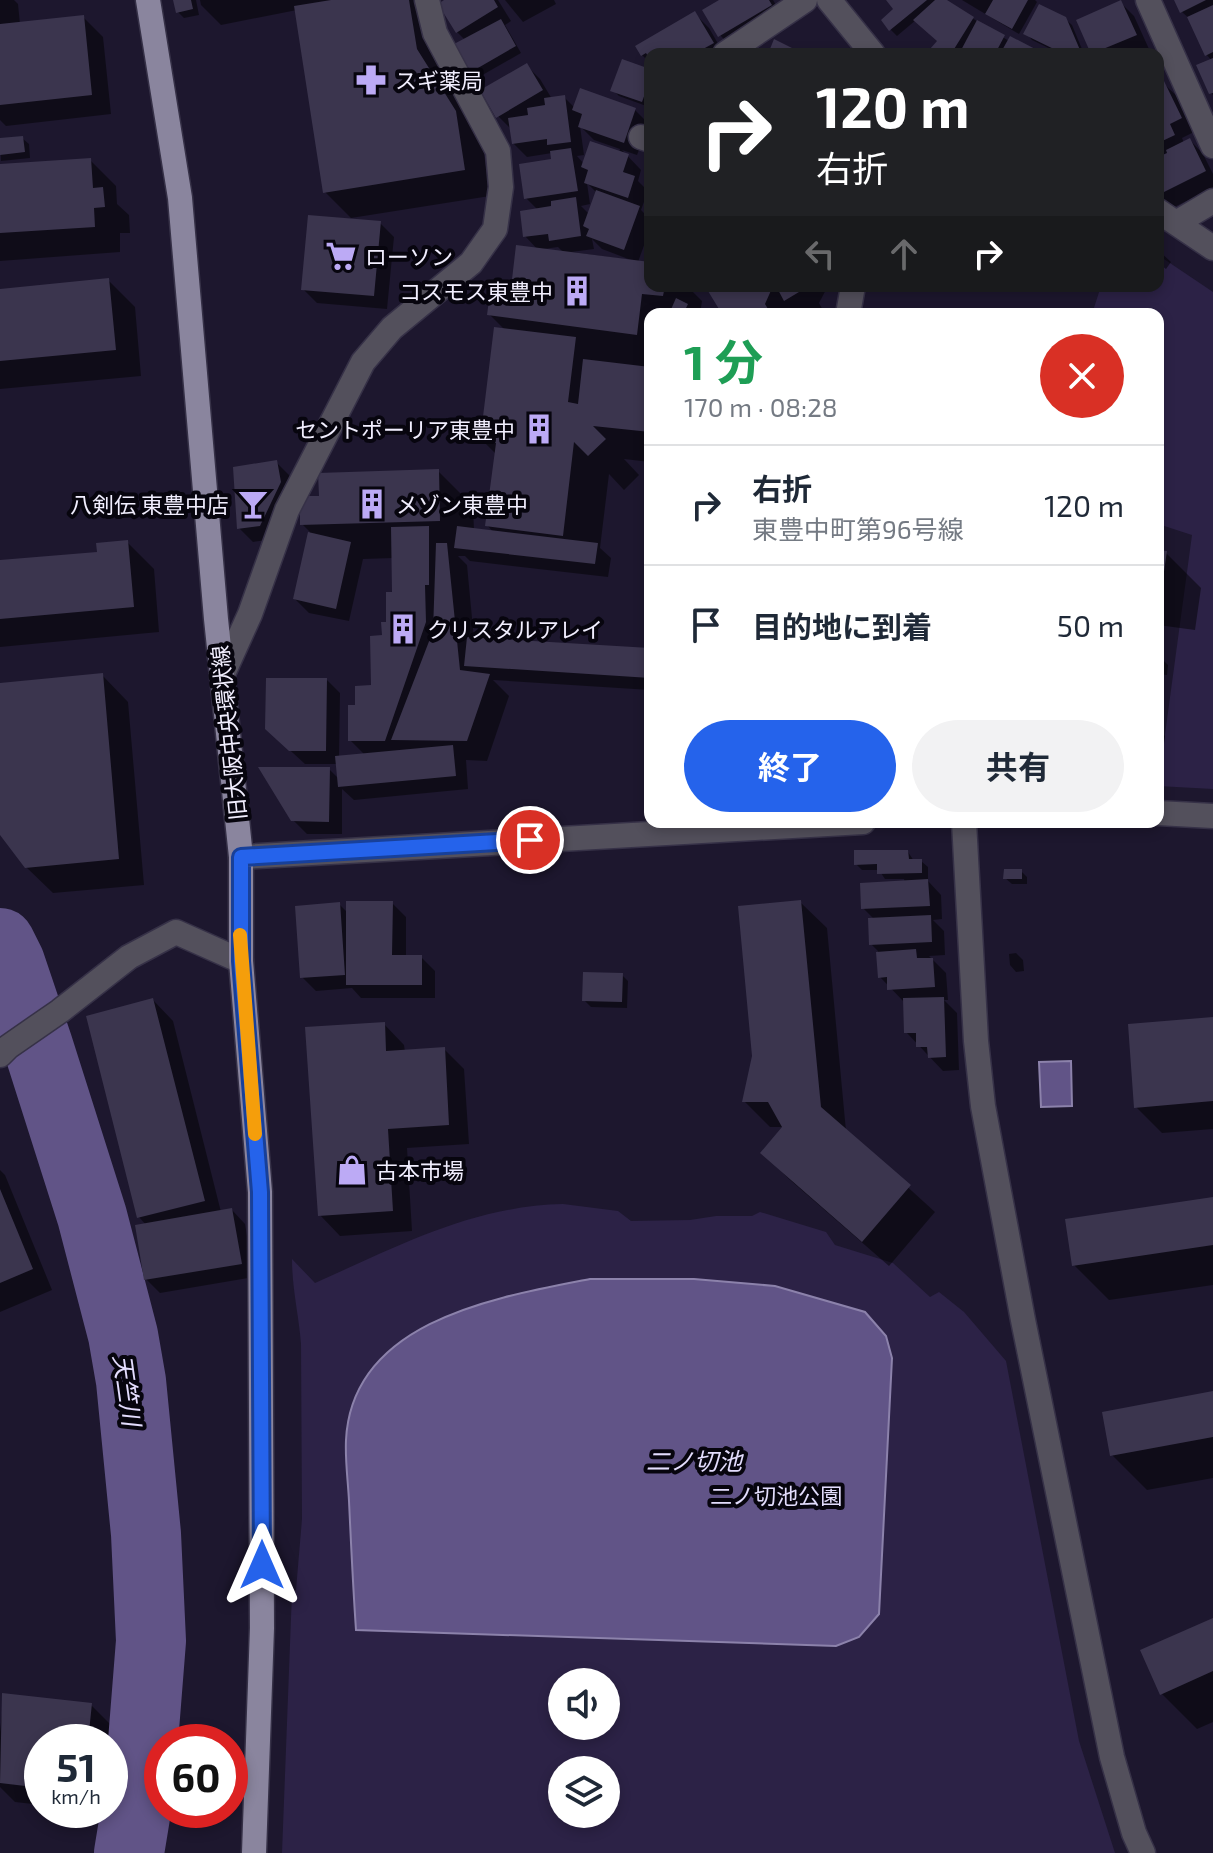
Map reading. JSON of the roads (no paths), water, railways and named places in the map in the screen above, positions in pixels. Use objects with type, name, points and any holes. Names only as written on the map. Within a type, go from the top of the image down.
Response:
[{"type":"main road","name":"旧大阪中央環状線","points":[[148,0],[180,198],[241,857],[241,961],[260,1192],[262,1628],[254,1853]]},
{"type":"street","points":[[222,676],[250,614],[287,510],[363,362],[392,328],[471,263],[495,229],[501,187],[498,151],[435,33],[427,0]]},
{"type":"street","points":[[734,48],[805,0]]},
{"type":"street","points":[[829,0],[868,48]]},
{"type":"street","points":[[1148,0],[1213,146]]},
{"type":"street","points":[[1167,217],[1213,201]]},
{"type":"street","points":[[1167,217],[1213,248]]},
{"type":"street","points":[[1164,813],[1213,816]]},
{"type":"street","points":[[241,857],[737,828]]},
{"type":"street","points":[[964,828],[976,1041],[983,1106],[1112,1757],[1134,1833],[1143,1853]]},
{"type":"street","points":[[4,1051],[129,957],[176,932],[241,961]]},
{"type":"water","points":[[1071,1061],[1072,1106],[1041,1107],[1039,1062]]},
{"type":"water","name":"二ノ切池","points":[[590,1279],[694,1279],[775,1286],[865,1312],[886,1336],[892,1358],[879,1614],[859,1637],[836,1646],[356,1630],[346,1440],[354,1399],[374,1367],[402,1341],[436,1321],[514,1295]]},
{"type":"waterway","name":"天竺川","points":[[0,943],[10,963],[38,1046],[92,1216],[123,1335],[131,1381],[146,1534],[151,1641],[139,1792],[129,1853]]},
{"type":"place","name":"スギ薬局","points":[[371,80]]},
{"type":"place","name":"ローソン","points":[[341,256]]},
{"type":"place","name":"コスモス東豊中","points":[[577,291]]},
{"type":"place","name":"セントポーリア東豊中","points":[[539,429]]},
{"type":"place","name":"八剣伝 東豊中店","points":[[253,504]]},
{"type":"place","name":"メゾン東豊中","points":[[372,504]]},
{"type":"place","name":"クリスタルアレイ","points":[[403,629]]},
{"type":"place","name":"古本市場","points":[[352,1170]]},
{"type":"park label","name":"二ノ切池公園","points":[[776,1495]]}]
